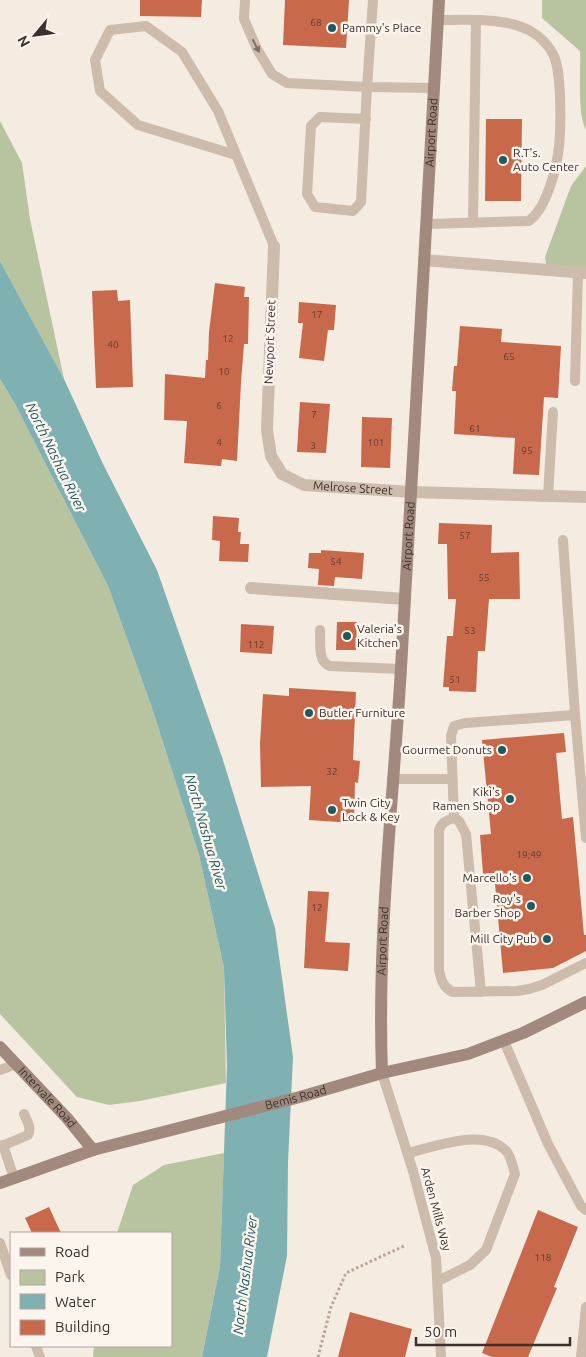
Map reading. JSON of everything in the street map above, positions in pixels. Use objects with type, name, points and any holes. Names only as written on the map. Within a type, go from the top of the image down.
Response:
[{"type":"main road","name":"Airport Road","points":[[382,1072],[380,1017],[386,851],[405,599],[440,0]]},
{"type":"main road","name":"Bemis Road","points":[[0,1183],[93,1150],[300,1097],[382,1072],[468,1054],[523,1033],[586,1002]]},
{"type":"main road","name":"Intervale Road","points":[[0,1047],[67,1118],[93,1150]]},
{"type":"street","name":"Newport Street","points":[[268,437],[267,420],[274,246]]},
{"type":"street","points":[[424,260],[582,272]]},
{"type":"street","name":"Melrose Street","points":[[268,437],[271,456],[282,474],[304,485],[411,492],[586,497]]},
{"type":"street","points":[[251,588],[405,599]]},
{"type":"lane","points":[[245,0],[244,19],[257,49],[272,74],[287,83],[434,88]]},
{"type":"lane","points":[[366,119],[320,117],[312,126],[307,194],[315,207],[353,211],[361,202],[366,119],[367,87],[373,0]]},
{"type":"lane","points":[[426,224],[520,223],[529,221],[536,216],[556,170],[561,126],[558,74],[554,55],[546,43],[531,31],[519,26],[499,22],[438,20]]},
{"type":"lane","points":[[473,224],[476,21]]},
{"type":"lane","points":[[236,155],[138,125],[100,90],[95,60],[110,30],[146,26],[182,52],[218,111],[274,246]]},
{"type":"lane","points":[[575,381],[582,272]]},
{"type":"lane","points":[[548,496],[553,412]]},
{"type":"lane","points":[[563,540],[575,715],[586,838]]},
{"type":"lane","points":[[320,630],[321,658],[325,665],[400,669]]},
{"type":"lane","points":[[454,818],[451,736],[452,730],[458,724],[575,715]]},
{"type":"lane","points":[[392,779],[452,779]]},
{"type":"lane","points":[[454,818],[444,822],[439,830],[439,970],[443,983],[448,990],[453,992],[481,992],[529,989],[548,982],[586,963]]},
{"type":"lane","points":[[454,818],[459,821],[466,834],[481,992]]},
{"type":"lane","points":[[504,1041],[548,1144],[581,1206],[586,1210]]},
{"type":"lane","points":[[0,1070],[16,1064]]},
{"type":"lane","name":"Arden Mills Way","points":[[382,1072],[428,1220],[436,1258],[441,1357]]},
{"type":"lane","points":[[14,1178],[2,1146],[28,1135],[30,1127],[24,1114]]},
{"type":"lane","points":[[408,1153],[473,1138],[493,1141],[508,1153],[515,1174],[486,1250],[470,1265],[438,1281]]},
{"type":"lane","points":[[0,1243],[10,1272]]},
{"type":"lane","points":[[581,1357],[586,1307]]},
{"type":"path","points":[[318,1357],[331,1307],[346,1273],[404,1246]]},
{"type":"green space","points":[[542,0],[586,0],[586,130],[580,103],[580,51],[542,18]]},
{"type":"green space","points":[[0,121],[22,163],[30,219],[64,379],[0,261]]},
{"type":"green space","points":[[586,166],[586,273],[547,270],[545,257],[571,186]]},
{"type":"green space","points":[[0,379],[15,404],[108,586],[151,705],[199,855],[224,968],[226,1083],[140,1101],[109,1105],[77,1097],[0,1014]]},
{"type":"green space","points":[[224,1153],[220,1266],[202,1357],[93,1357],[94,1347],[172,1347],[172,1232],[117,1232],[133,1185],[164,1165]]},
{"type":"water","name":"North Nashua River","points":[[0,261],[64,379],[103,464],[157,570],[222,757],[275,928],[293,1057],[288,1162],[287,1256],[267,1357],[202,1357],[220,1266],[227,1066],[224,968],[199,855],[151,705],[108,586],[15,404],[0,379]]},
{"type":"building","points":[[140,0],[202,0],[201,17],[140,16]]},
{"type":"building","points":[[285,0],[349,0],[346,48],[283,45]]},
{"type":"building","name":"R.T's. Auto Center","points":[[486,119],[522,119],[521,201],[485,201]]},
{"type":"building","points":[[215,283],[245,287],[244,297],[249,297],[248,344],[244,344],[237,461],[222,459],[221,466],[184,463],[187,421],[164,420],[165,374],[205,378]]},
{"type":"building","points":[[117,290],[118,301],[130,300],[133,387],[96,388],[92,291]]},
{"type":"building","points":[[299,302],[336,305],[334,330],[328,330],[324,361],[299,358],[303,323],[298,323]]},
{"type":"building","points":[[460,326],[502,329],[501,342],[561,346],[558,398],[544,397],[539,475],[513,474],[515,438],[454,434],[456,391],[452,391],[454,366],[457,366]]},
{"type":"building","points":[[300,402],[330,404],[326,453],[297,452]]},
{"type":"building","points":[[362,417],[392,418],[390,468],[361,467]]},
{"type":"building","points":[[213,516],[239,518],[238,532],[241,532],[240,544],[249,544],[248,562],[219,561],[220,541],[212,540]]},
{"type":"building","points":[[439,523],[492,525],[491,553],[519,552],[520,599],[489,599],[485,651],[478,651],[476,692],[449,691],[449,687],[443,687],[447,636],[453,636],[456,599],[448,599],[447,544],[438,544]]},
{"type":"building","points":[[321,550],[364,553],[362,579],[335,577],[334,586],[318,585],[319,569],[308,568],[309,553],[321,553]]},
{"type":"building","name":"Valeria's Kitchen","points":[[337,622],[357,622],[356,650],[336,650]]},
{"type":"building","points":[[241,624],[274,626],[272,654],[240,652]]},
{"type":"building","points":[[289,688],[356,692],[353,760],[360,761],[358,783],[355,782],[354,823],[309,820],[311,786],[261,787],[260,744],[263,694],[289,696]]},
{"type":"building","points":[[564,733],[566,752],[556,753],[562,819],[573,817],[584,935],[586,935],[586,951],[553,968],[503,973],[494,873],[483,874],[480,835],[491,834],[482,740]]},
{"type":"building","points":[[308,891],[329,892],[325,942],[350,943],[348,971],[304,968]]},
{"type":"building","points":[[49,1207],[61,1232],[32,1232],[25,1218]]},
{"type":"building","points":[[538,1210],[578,1227],[554,1287],[557,1288],[528,1357],[492,1357],[482,1353]]},
{"type":"building","points":[[350,1312],[412,1329],[405,1357],[338,1357]]},
{"type":"place","name":"Pammy's Place","points":[[332,28]]},
{"type":"place","name":"R.T's. Auto Center","points":[[503,160]]},
{"type":"place","name":"Valeria's Kitchen","points":[[347,636]]},
{"type":"place","name":"Butler Furniture","points":[[309,713]]},
{"type":"place","name":"Gourmet Donuts","points":[[502,750]]},
{"type":"place","name":"Kiki's Ramen Shop","points":[[510,799]]},
{"type":"place","name":"Twin City Lock & Key","points":[[332,810]]},
{"type":"place","name":"Marcello's","points":[[527,878]]},
{"type":"place","name":"Roy's Barber Shop","points":[[531,906]]},
{"type":"place","name":"Mill City Pub","points":[[547,939]]}]
